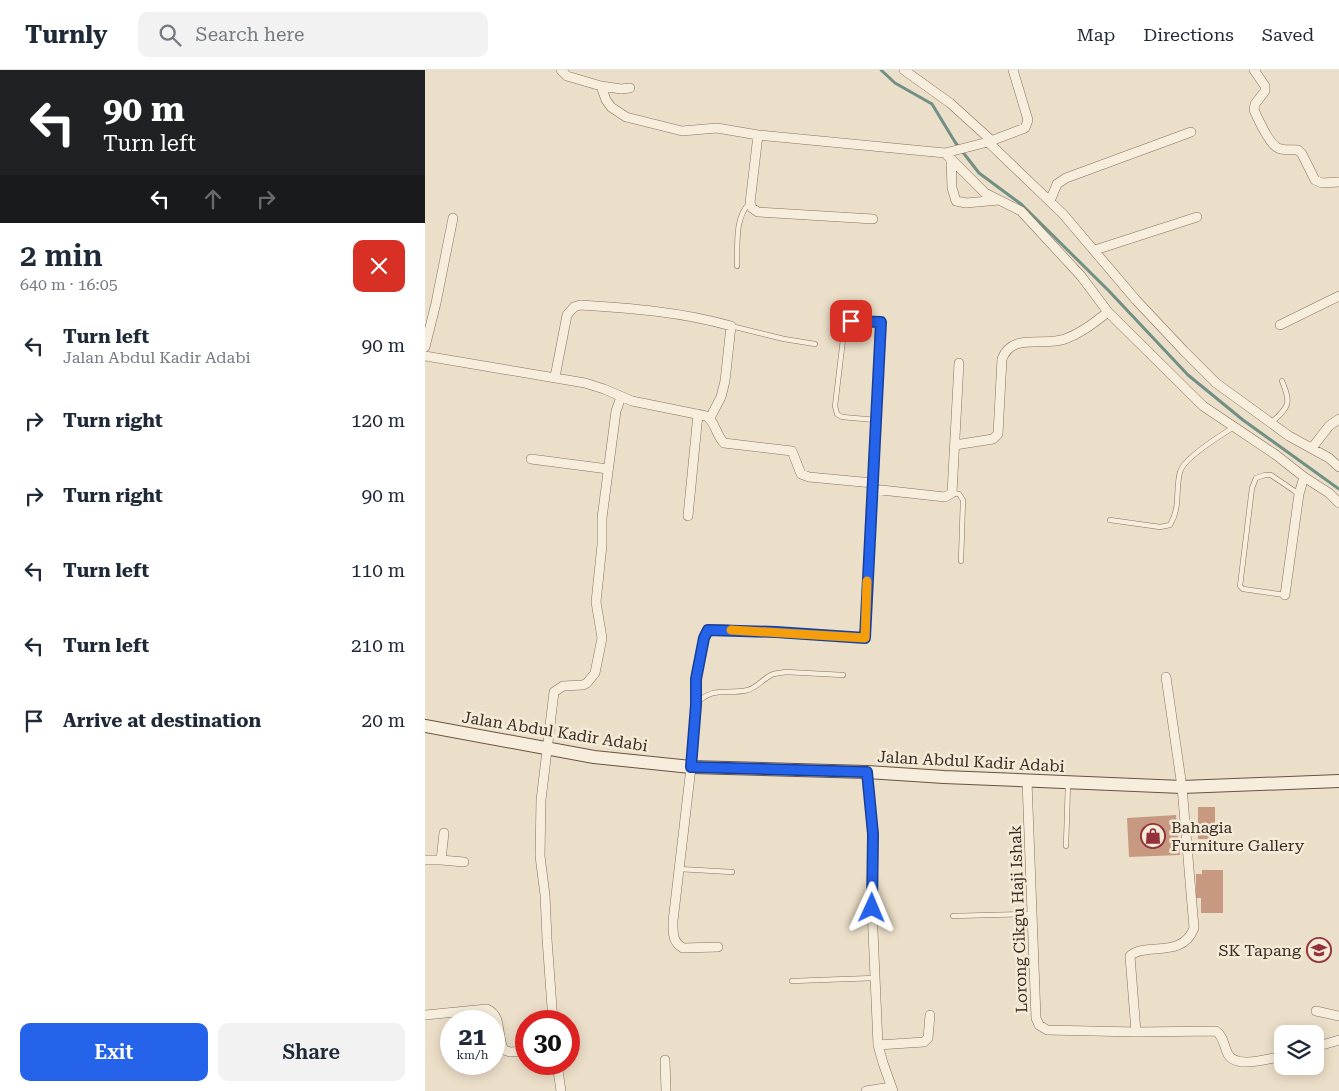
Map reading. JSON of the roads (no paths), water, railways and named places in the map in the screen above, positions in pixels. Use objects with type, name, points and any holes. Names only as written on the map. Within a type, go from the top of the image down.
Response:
[{"type":"main road","name":"Jalan Abdul Kadir Adabi","points":[[425,726],[594,757],[691,767],[867,772],[1182,787],[1339,781]]},
{"type":"street","points":[[561,70],[567,76],[601,86],[621,89],[630,88]]},
{"type":"street","points":[[904,70],[950,103],[987,142],[1049,201],[1095,250],[1183,351],[1216,383],[1289,436],[1329,458],[1339,467]]},
{"type":"street","points":[[601,86],[606,100],[611,107],[626,117],[682,131],[717,128],[758,135],[950,154],[1025,128],[1028,120],[1013,70]]},
{"type":"street","points":[[1255,70],[1265,86],[1265,91],[1255,104],[1254,110],[1271,142],[1276,148],[1298,150],[1318,183],[1339,182]]},
{"type":"street","points":[[1049,201],[1057,184],[1065,178],[1191,132]]},
{"type":"street","points":[[758,135],[750,203],[752,208],[758,212],[873,219]]},
{"type":"street","points":[[950,154],[980,189],[1021,211],[1081,276],[1108,312],[1203,406],[1329,493],[1339,503]]},
{"type":"street","points":[[950,154],[952,188],[956,201],[966,203],[999,200]]},
{"type":"street","points":[[1095,250],[1197,217]]},
{"type":"street","points":[[425,347],[453,218]]},
{"type":"street","points":[[1280,325],[1339,296]]},
{"type":"street","points":[[555,377],[567,315],[574,307],[579,305],[661,312],[731,326],[725,381],[721,396],[710,418]]},
{"type":"street","points":[[955,445],[993,439],[998,434],[1002,359],[1005,350],[1013,345],[1025,342],[1063,340],[1090,326],[1108,312]]},
{"type":"street","points":[[718,947],[683,948],[674,939],[673,921],[691,767],[696,679],[704,638],[708,630],[865,638],[881,322]]},
{"type":"street","points":[[425,356],[585,383],[632,401],[698,414],[710,418],[719,438],[724,443],[792,451],[798,470],[801,474],[809,477],[945,497],[952,493],[959,364]]},
{"type":"street","points":[[552,1010],[545,895],[540,856],[541,800],[554,692],[563,686],[587,683],[595,673],[602,638],[596,602],[602,545],[602,518],[616,411],[621,397]]},
{"type":"street","points":[[688,516],[698,414]]},
{"type":"street","points":[[1312,448],[1329,426],[1339,419]]},
{"type":"street","points":[[531,459],[608,468]]},
{"type":"street","points":[[1285,595],[1299,494],[1304,477]]},
{"type":"street","points":[[1166,677],[1182,787],[1194,928],[1191,936],[1171,948],[1138,952],[1130,956],[1136,1032],[1217,1031],[1221,1034],[1227,1055],[1233,1060],[1245,1063],[1274,1058]]},
{"type":"street","points":[[866,1091],[892,1089],[878,1045],[872,908],[873,834],[867,772]]},
{"type":"street","name":"Lorong Cikgu Haji Ishak","points":[[1027,780],[1036,1018],[1039,1025],[1047,1030],[1136,1032]]},
{"type":"street","points":[[441,860],[444,833]]},
{"type":"street","points":[[425,860],[464,862]]},
{"type":"street","points":[[425,1015],[487,1008],[497,1018],[500,1040],[504,1050],[515,1052]]},
{"type":"street","points":[[1316,1011],[1339,1016]]},
{"type":"street","points":[[878,1045],[924,1042],[928,1038],[930,1015]]},
{"type":"street","points":[[1324,1044],[1339,1040]]},
{"type":"street","points":[[665,1060],[667,1091]]},
{"type":"street","points":[[559,1075],[561,1091]]},
{"type":"lane","points":[[737,266],[740,220],[744,209],[750,203]]},
{"type":"lane","points":[[876,420],[842,417],[837,414],[835,406],[843,331],[846,324],[851,321],[881,322]]},
{"type":"lane","points":[[731,326],[815,344]]},
{"type":"lane","points":[[1272,422],[1286,409],[1288,404],[1288,394],[1282,381]]},
{"type":"lane","points":[[1111,520],[1160,527],[1170,525],[1178,505],[1179,478],[1182,466],[1234,427]]},
{"type":"lane","points":[[1285,595],[1241,588],[1240,579],[1247,524],[1254,482],[1261,476],[1271,475],[1299,494]]},
{"type":"lane","points":[[952,493],[959,494],[963,500],[961,562]]},
{"type":"lane","points":[[696,705],[705,695],[713,692],[737,692],[749,689],[760,684],[771,675],[778,673],[843,675]]},
{"type":"lane","points":[[1066,846],[1068,782]]},
{"type":"lane","points":[[678,869],[732,872]]},
{"type":"lane","points":[[953,916],[1032,914]]},
{"type":"lane","points":[[793,980],[875,978]]},
{"type":"waterway","points":[[881,70],[895,83],[932,104],[955,142],[979,173],[1021,204],[1108,290],[1188,375],[1243,420],[1339,489]]},
{"type":"place","name":"Bahagia Furniture Gallery","points":[[1153,836]]},
{"type":"place","name":"SK Tapang","points":[[1319,950]]}]
